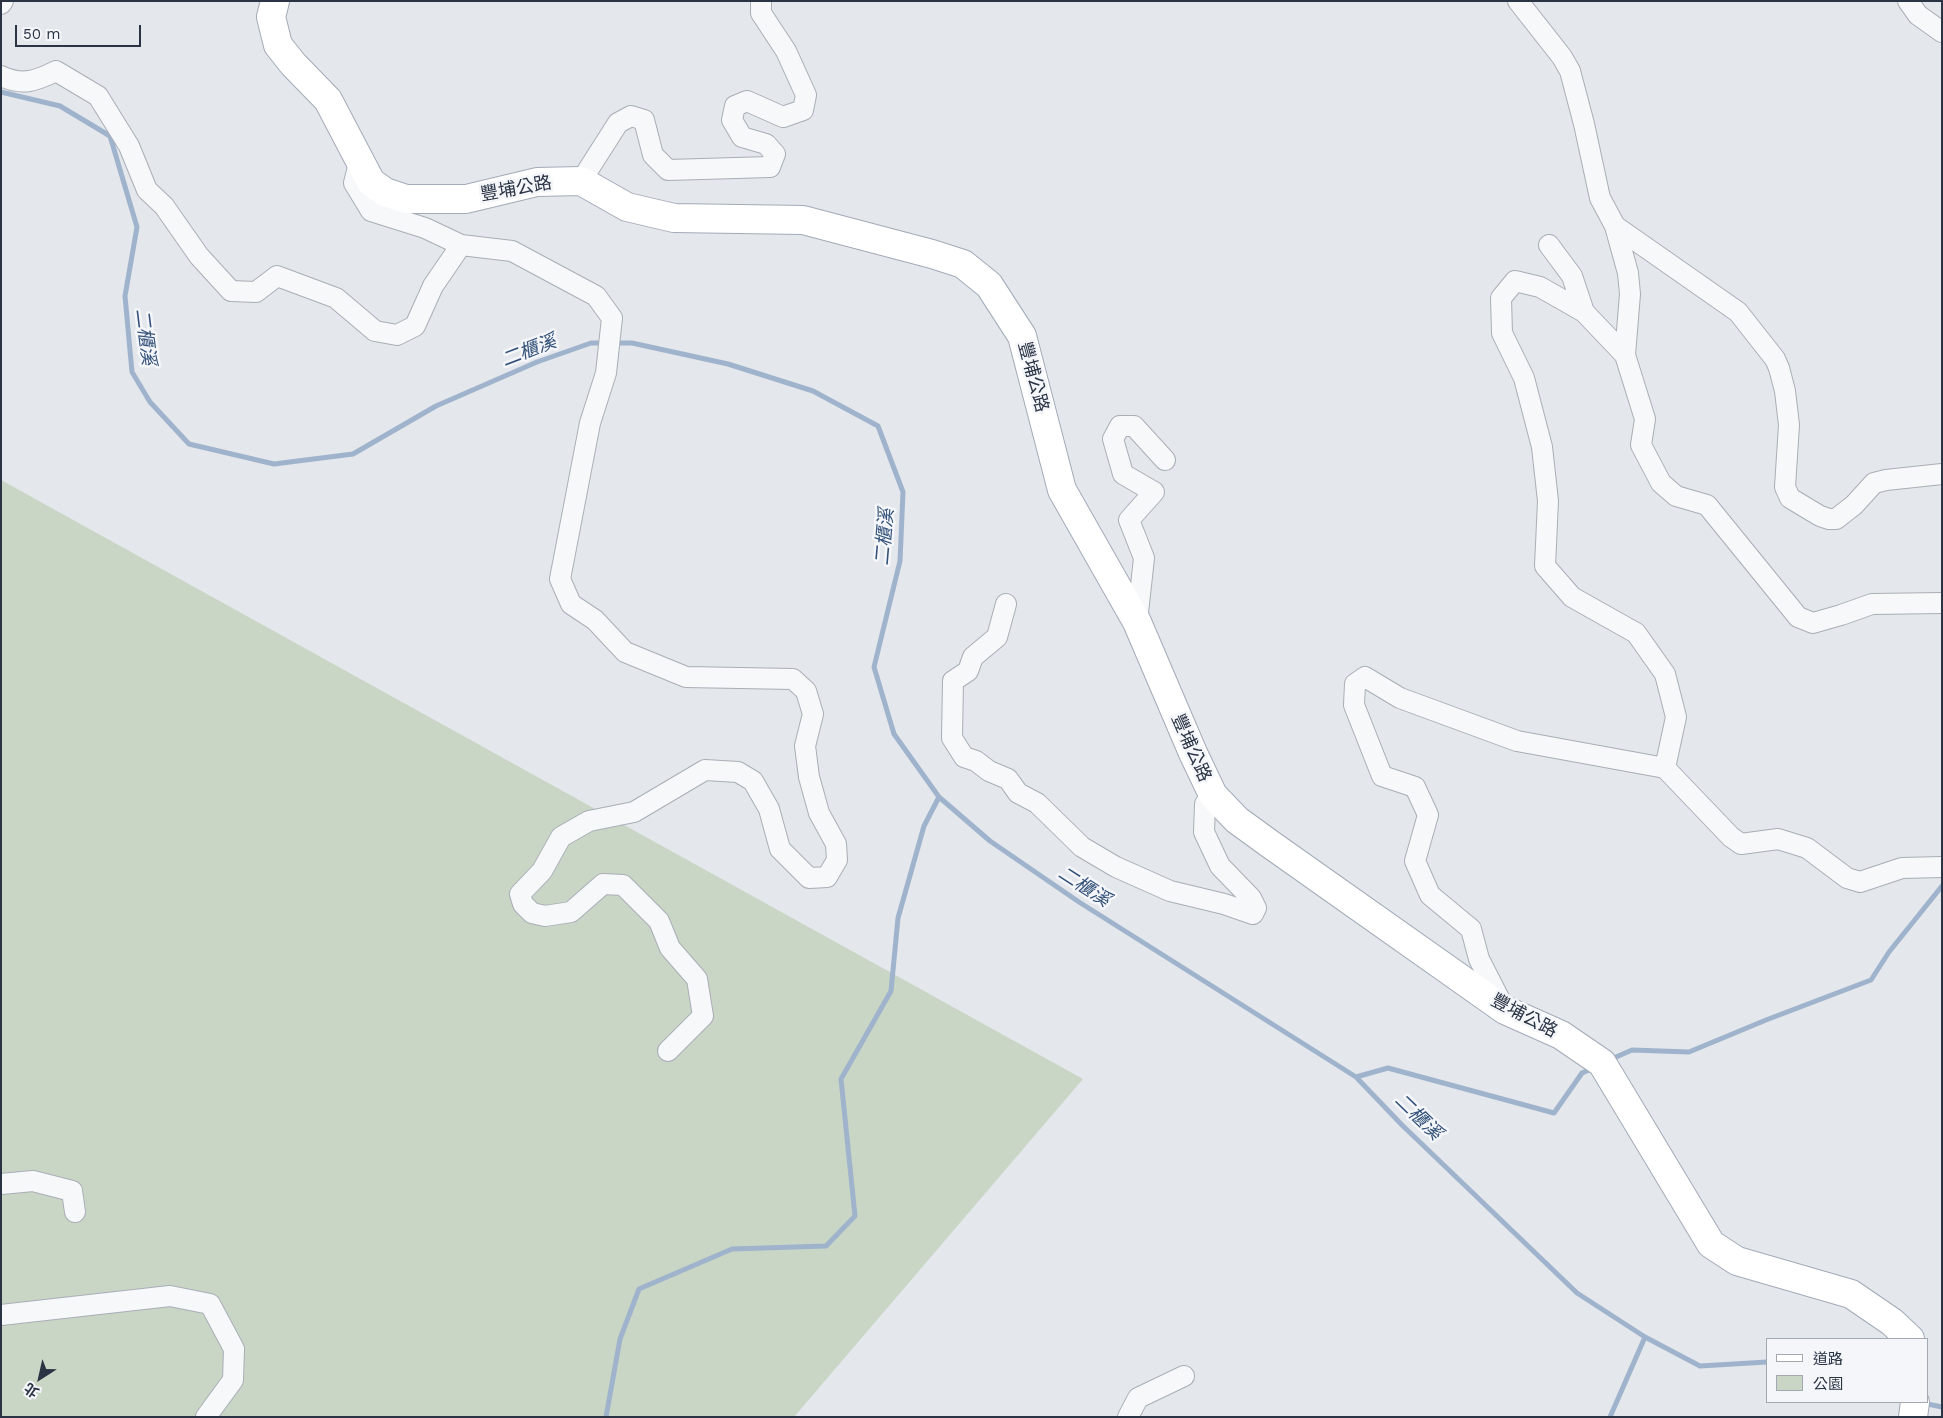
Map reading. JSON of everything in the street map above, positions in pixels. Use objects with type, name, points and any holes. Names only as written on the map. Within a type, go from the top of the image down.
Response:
[{"type":"main road","name":"豐埔公路","points":[[275,1],[271,17],[278,45],[292,64],[328,100],[371,182],[385,192],[406,199],[466,199],[537,182],[581,181],[627,207],[664,216],[674,218],[803,220],[932,254],[963,264],[970,269],[989,285],[1022,336],[1062,490],[1137,622],[1213,795],[1237,820],[1505,1010],[1562,1035],[1605,1068],[1712,1244],[1737,1261],[1851,1294],[1892,1322],[1909,1338]]},
{"type":"main road","points":[[1913,1417],[1915,1403]]},
{"type":"street","points":[[581,181],[618,123],[631,116],[644,120],[653,156],[668,170],[770,167],[775,154],[766,144],[742,137],[732,120],[735,106],[747,101],[783,117],[803,110],[806,95],[786,52],[761,13],[761,1]]},
{"type":"street","points":[[1518,1],[1562,57],[1570,71],[1600,198],[1615,226],[1628,273],[1630,294],[1625,356],[1645,419],[1641,445],[1661,483],[1676,496],[1707,505],[1798,617],[1813,622],[1841,616],[1872,604],[1942,603]]},
{"type":"street","points":[[1908,1],[1918,15],[1942,32]]},
{"type":"street","points":[[1,76],[13,82],[35,81],[56,70],[98,96],[129,146],[147,190],[164,206],[199,256],[231,291],[256,292],[276,276],[336,298],[375,331],[397,335],[415,326],[433,286],[461,245]]},
{"type":"street","points":[[360,159],[354,183],[371,211],[425,228],[461,245],[512,251],[596,296],[612,318],[606,373],[590,423],[560,579],[571,604],[594,620],[625,652],[686,677],[793,679],[806,691],[813,714],[805,746],[809,777],[820,813],[836,844],[837,860],[827,877],[809,878],[780,849],[769,809],[753,781],[738,772],[705,770],[634,812],[589,821],[561,837],[542,871],[520,894],[523,904],[532,913],[545,916],[572,912],[603,884],[623,885],[659,921],[670,948],[697,979],[703,1016],[668,1051]]},
{"type":"street","points":[[1615,226],[1738,312],[1775,359],[1784,391],[1789,425],[1785,488],[1790,498],[1820,516],[1829,520],[1836,519],[1854,505],[1874,483],[1942,474]]},
{"type":"street","points":[[1548,245],[1572,276],[1584,312]]},
{"type":"street","points":[[1625,356],[1584,312],[1540,287],[1515,281],[1501,298],[1502,333],[1524,378],[1542,447],[1548,501],[1544,566],[1572,597],[1636,633],[1665,674],[1676,717],[1666,768]]},
{"type":"street","points":[[1137,622],[1144,558],[1129,520],[1154,492],[1123,474],[1113,440],[1120,426],[1134,426],[1165,460]]},
{"type":"street","points":[[1006,604],[996,637],[973,657],[968,671],[953,682],[952,738],[964,757],[976,761],[989,771],[1008,779],[1018,793],[1037,803],[1082,847],[1116,867],[1170,891],[1224,904],[1253,914],[1256,908],[1251,898],[1220,866],[1204,832],[1205,804],[1213,795]]},
{"type":"street","points":[[1505,1010],[1479,959],[1471,929],[1430,895],[1415,861],[1428,814],[1415,787],[1382,776],[1354,704],[1355,684],[1365,677],[1400,698],[1517,741],[1666,768],[1731,837],[1742,844],[1778,839],[1807,848],[1847,878],[1860,882],[1902,868],[1942,867]]},
{"type":"street","points":[[1,1184],[33,1181],[72,1191],[75,1212]]},
{"type":"street","points":[[1,1315],[170,1296],[210,1304],[234,1349],[233,1380],[206,1417]]},
{"type":"street","points":[[1128,1417],[1138,1398],[1184,1376]]},
{"type":"green space","points":[[1,480],[1083,1079],[794,1417],[1,1417]]},
{"type":"waterway","name":"二櫃溪","points":[[1,92],[60,106],[110,136],[137,227],[125,296],[132,372],[150,402],[189,444],[274,464],[353,454],[436,406],[537,362],[591,343],[606,343]]},
{"type":"waterway","name":"二櫃溪","points":[[614,343],[632,343],[728,364],[813,391],[878,426],[903,492],[900,561],[874,667],[894,734],[939,797],[990,841],[1079,902],[1356,1077],[1402,1125],[1577,1293],[1645,1337],[1700,1366],[1766,1362]]},
{"type":"waterway","points":[[606,1417],[620,1339],[639,1289],[732,1249],[826,1246],[855,1216],[841,1079],[891,991],[898,918],[924,826],[939,797]]},
{"type":"waterway","points":[[1616,1057],[1632,1050],[1689,1052],[1871,980],[1889,952],[1942,886]]},
{"type":"waterway","points":[[1356,1077],[1388,1068],[1554,1113],[1582,1073],[1589,1070]]},
{"type":"waterway","points":[[1610,1417],[1645,1337]]},
{"type":"waterway","name":"二櫃溪","points":[[1923,1403],[1942,1407]]}]
